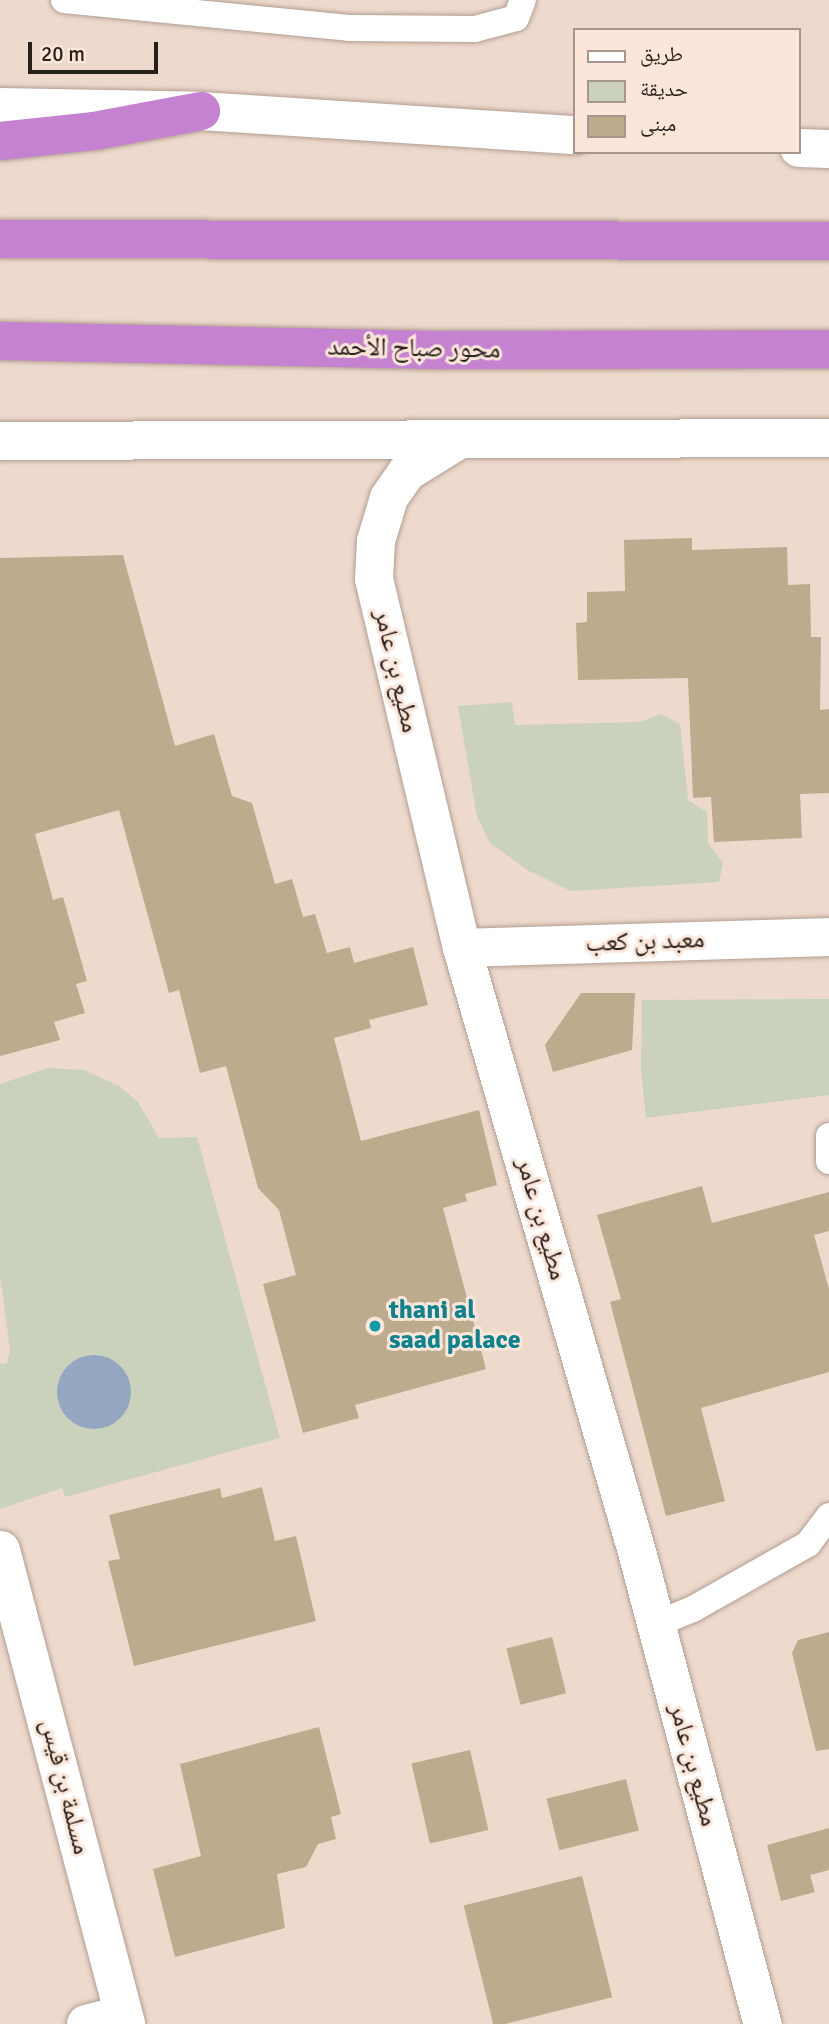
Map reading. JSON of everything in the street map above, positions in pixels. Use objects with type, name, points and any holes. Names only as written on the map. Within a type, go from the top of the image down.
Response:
[{"type":"highway","points":[[0,141],[94,131],[201,111]]},
{"type":"highway","points":[[0,239],[829,241]]},
{"type":"highway","name":"محور صباح الأحمد","points":[[0,341],[445,350],[829,349]]},
{"type":"street","points":[[0,107],[201,111],[574,135]]},
{"type":"street","points":[[801,148],[829,149]]},
{"type":"street","points":[[0,441],[209,438],[457,441],[829,438]]},
{"type":"street","name":"مطيع بن عامر","points":[[457,441],[407,472],[390,498],[376,541],[374,579],[462,948],[654,1625],[763,2024]]},
{"type":"street","name":"معبد بن كعب","points":[[462,948],[829,937]]},
{"type":"street","name":"مسلمة بن قيس","points":[[1,1550],[10,1622],[125,2020]]},
{"type":"street","points":[[86,2024],[125,2020]]},
{"type":"lane","points":[[79,1],[349,28],[475,29],[516,18],[523,0]]},
{"type":"lane","points":[[829,1136],[829,1161]]},
{"type":"lane","points":[[654,1625],[693,1609],[808,1544],[829,1516]]},
{"type":"green space","points":[[512,702],[515,725],[640,722],[661,714],[680,724],[688,800],[707,812],[708,843],[723,863],[719,882],[571,891],[529,871],[490,843],[477,817],[458,706]]},
{"type":"green space","points":[[829,999],[829,1095],[646,1118],[641,1071],[642,1000]]},
{"type":"green space","points":[[48,1068],[84,1070],[119,1086],[138,1102],[159,1138],[197,1137],[280,1438],[65,1497],[62,1488],[0,1509],[0,1364],[7,1363],[10,1350],[0,1275],[0,1084]]},
{"type":"water","points":[[94,1355],[108,1358],[120,1366],[128,1378],[131,1392],[128,1406],[120,1418],[108,1426],[94,1429],[80,1426],[68,1418],[60,1406],[57,1392],[60,1378],[68,1366],[80,1358]]},
{"type":"building","points":[[692,538],[692,550],[787,547],[788,585],[810,584],[811,637],[821,637],[820,710],[829,709],[829,793],[800,794],[802,838],[714,842],[711,797],[693,798],[688,678],[578,680],[576,623],[587,622],[587,592],[625,591],[624,540]]},
{"type":"building","points":[[123,555],[175,746],[214,734],[232,796],[252,803],[275,884],[292,879],[303,917],[315,914],[327,953],[350,947],[354,963],[413,947],[428,1005],[369,1020],[371,1028],[334,1038],[361,1141],[479,1110],[497,1185],[465,1194],[467,1201],[443,1208],[486,1369],[355,1405],[359,1418],[303,1433],[263,1284],[296,1275],[279,1210],[258,1188],[226,1066],[200,1073],[179,990],[169,993],[119,810],[35,834],[53,900],[63,897],[87,981],[76,984],[85,1013],[54,1022],[60,1040],[0,1056],[0,558]]},
{"type":"building","points":[[581,993],[635,993],[632,1050],[553,1072],[545,1045]]},
{"type":"building","points":[[702,1186],[712,1223],[829,1192],[829,1231],[814,1235],[829,1289],[829,1372],[701,1408],[725,1501],[666,1516],[610,1302],[621,1299],[597,1215]]},
{"type":"building","points":[[262,1487],[275,1541],[296,1536],[316,1621],[134,1666],[108,1561],[120,1559],[109,1515],[220,1488],[222,1498]]},
{"type":"building","points":[[829,1632],[829,1749],[816,1751],[792,1653],[798,1640]]},
{"type":"building","points":[[552,1637],[566,1693],[520,1705],[506,1648]]},
{"type":"building","points":[[319,1727],[341,1814],[331,1817],[336,1839],[318,1844],[306,1867],[277,1874],[285,1928],[175,1957],[153,1869],[201,1856],[180,1764]]},
{"type":"building","points":[[470,1750],[488,1830],[430,1843],[412,1763]]},
{"type":"building","points":[[626,1779],[639,1830],[559,1850],[546,1799]]},
{"type":"building","points":[[829,1828],[829,1870],[810,1875],[815,1892],[781,1901],[767,1845]]},
{"type":"building","points":[[582,1876],[612,1997],[505,2024],[493,2024],[464,1906]]},
{"type":"place","name":"thani al saad palace","points":[[375,1326]]}]
